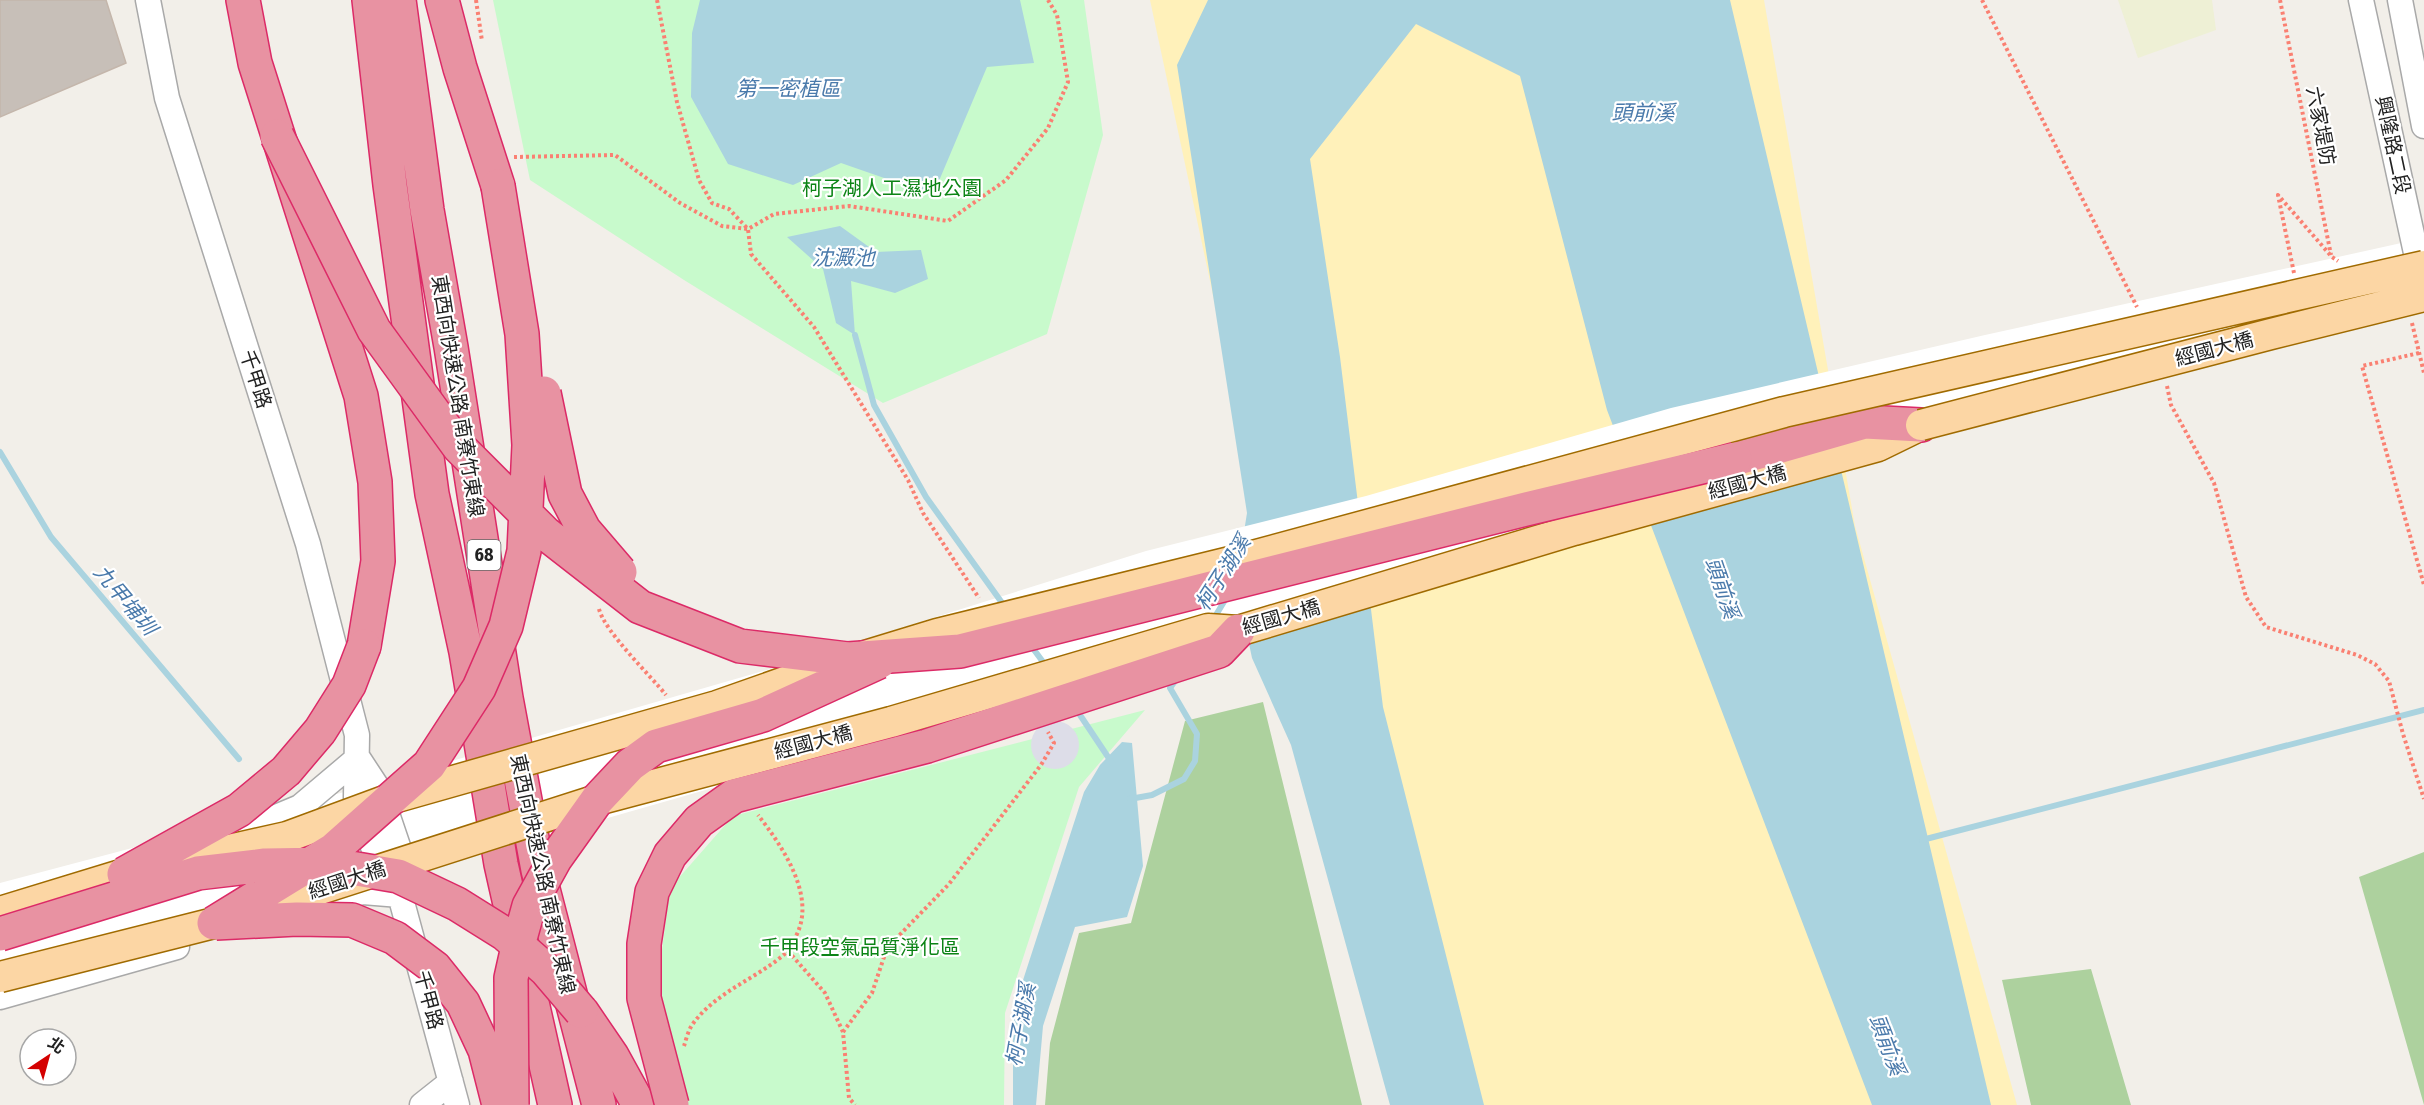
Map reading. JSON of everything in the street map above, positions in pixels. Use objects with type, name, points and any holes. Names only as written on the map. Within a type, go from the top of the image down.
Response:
[{"type":"highway","points":[[124,874],[239,810],[286,771],[320,731],[349,685],[364,646],[378,561],[375,482],[361,396],[255,63],[243,0]]},
{"type":"highway","name":"東西向快速公路 南寮竹東線","points":[[369,0],[390,185],[432,494],[466,652],[501,864],[555,1105]]},
{"type":"highway","name":"東西向快速公路 南寮竹東線","points":[[399,0],[427,210],[452,347],[506,699],[538,870],[599,1105]]},
{"type":"highway","points":[[442,0],[460,68],[498,186],[527,302],[565,494],[584,530],[614,567],[650,596],[704,618],[761,630],[832,640],[937,634]]},
{"type":"highway","points":[[277,136],[374,330],[459,447],[545,533],[640,607],[741,646],[848,659],[960,651],[1361,552],[1526,508],[1736,459],[1865,422],[1921,425]]},
{"type":"highway","points":[[214,923],[333,850],[429,765],[479,688],[506,626],[524,551],[530,445],[522,334],[498,186]]},
{"type":"highway","points":[[672,1105],[644,998],[644,944],[652,892],[670,855],[699,821],[734,796],[927,746],[1219,651],[1238,631]]},
{"type":"highway","points":[[512,1105],[512,978],[529,906],[555,859],[597,800],[630,765],[656,746],[764,715],[937,634]]},
{"type":"highway","points":[[0,934],[198,873],[231,868],[327,864],[398,876],[458,904],[505,934],[546,970],[581,1011],[612,1056],[639,1105]]},
{"type":"highway","points":[[214,923],[297,919],[352,920],[395,938],[435,968],[463,1003],[485,1050],[499,1105]]},
{"type":"main road","name":"經國大橋","points":[[0,912],[124,874],[286,837],[390,799],[717,706],[819,670],[937,634],[1238,560],[1784,412],[2424,266]]},
{"type":"main road","name":"經國大橋","points":[[0,977],[214,923],[597,800],[891,722],[1208,629],[1238,631],[1574,530],[1878,446],[1921,425],[2260,336],[2424,296]]},
{"type":"street","name":"千甲路","points":[[148,0],[167,98],[308,544],[357,735],[358,758],[380,790],[402,858],[400,895],[457,1105]]},
{"type":"street","name":"興隆路二段","points":[[2361,0],[2424,290]]},
{"type":"street","name":"興隆路二段","points":[[2400,0],[2424,121]]},
{"type":"street","points":[[0,924],[54,908],[300,807],[358,758]]},
{"type":"street","points":[[259,825],[251,852],[267,896],[292,911]]},
{"type":"street","points":[[259,825],[281,843],[300,884],[292,911]]},
{"type":"street","points":[[0,997],[363,892],[400,895]]},
{"type":"street","points":[[422,1105],[451,1082]]},
{"type":"path","points":[[657,0],[677,102],[699,180],[712,203],[729,209],[748,229],[751,254],[814,327],[908,480],[923,513],[982,603]]},
{"type":"path","points":[[512,157],[615,155],[680,203],[722,226],[748,229],[774,214],[849,206],[948,221],[1006,180],[1048,128],[1068,82],[1057,15],[1048,0]]},
{"type":"path","points":[[1982,0],[2140,315]]},
{"type":"path","name":"六家堤防","points":[[2280,0],[2332,257]]},
{"type":"path","points":[[2295,277],[2278,195],[2332,257],[2341,263]]},
{"type":"path","points":[[2419,353],[2362,366],[2424,585]]},
{"type":"path","points":[[2166,384],[2171,405],[2214,483],[2246,597],[2266,627],[2357,655],[2375,664],[2390,681],[2403,734],[2424,799]]},
{"type":"path","points":[[843,1032],[872,993],[887,948],[949,884],[1041,765],[1054,743],[1043,724]]},
{"type":"path","points":[[788,951],[825,993],[843,1032],[849,1098],[855,1105]]},
{"type":"green space","name":"柯子湖人工濕地公園","points":[[493,0],[1084,0],[1103,135],[1047,334],[883,403],[684,280],[530,180]]},
{"type":"green space","points":[[2118,0],[2212,0],[2216,30],[2138,58]]},
{"type":"green space","points":[[1263,702],[1362,1105],[1045,1105],[1050,1043],[1079,933],[1131,923],[1185,721]]},
{"type":"green space","name":"千甲段空氣品質淨化區","points":[[1145,710],[1079,787],[1005,1013],[1004,1105],[674,1105],[654,1011],[670,888],[733,816]]},
{"type":"green space","points":[[2424,852],[2424,1105],[2359,877]]},
{"type":"green space","points":[[2091,969],[2131,1105],[2031,1105],[2002,980]]},
{"type":"sand","points":[[1150,0],[1764,0],[1855,526],[2017,1105],[1404,1105],[1291,660]]},
{"type":"shaded area","points":[[1055,721],[1072,728],[1079,745],[1072,762],[1055,769],[1038,762],[1031,745],[1038,728]]},
{"type":"water","name":"第一密植區","points":[[700,0],[1020,0],[1034,63],[987,67],[933,195],[841,163],[793,185],[728,164],[691,97],[692,33]]},
{"type":"water","name":"頭前溪","points":[[1208,0],[1730,0],[1991,1105],[1872,1105],[1607,410],[1520,76],[1416,24],[1310,159],[1340,357],[1383,707],[1484,1105],[1390,1105],[1291,745],[1252,658],[1236,582],[1247,513],[1177,65]]},
{"type":"water","name":"沈澱池","points":[[840,226],[876,252],[921,250],[928,279],[895,293],[851,281],[855,335],[836,323],[823,269],[787,237]]},
{"type":"water","points":[[1122,742],[1132,743],[1143,866],[1127,917],[1075,927],[1043,1026],[1036,1105],[1013,1105],[1013,1011],[1084,792],[1100,765]]},
{"type":"pier","points":[[2424,238],[2424,308],[1932,439],[1468,575],[999,706],[0,992],[0,883],[348,791],[770,669],[1146,551],[1366,496],[1671,408],[1985,335]]},
{"type":"building","points":[[0,0],[106,0],[126,63],[0,117]]},
{"type":"waterway","points":[[855,335],[874,405],[926,497],[1005,607]]},
{"type":"waterway","name":"九甲埔圳","points":[[0,452],[51,537],[239,759]]},
{"type":"waterway","name":"柯子湖溪","points":[[1213,620],[1228,595]]},
{"type":"waterway","points":[[1029,643],[1046,666]]},
{"type":"waterway","name":"柯子湖溪","points":[[1130,799],[1152,795],[1184,779],[1195,761],[1197,734],[1170,688],[1178,677]]},
{"type":"waterway","points":[[1076,709],[1112,763]]},
{"type":"waterway","points":[[1922,840],[2424,710]]}]
